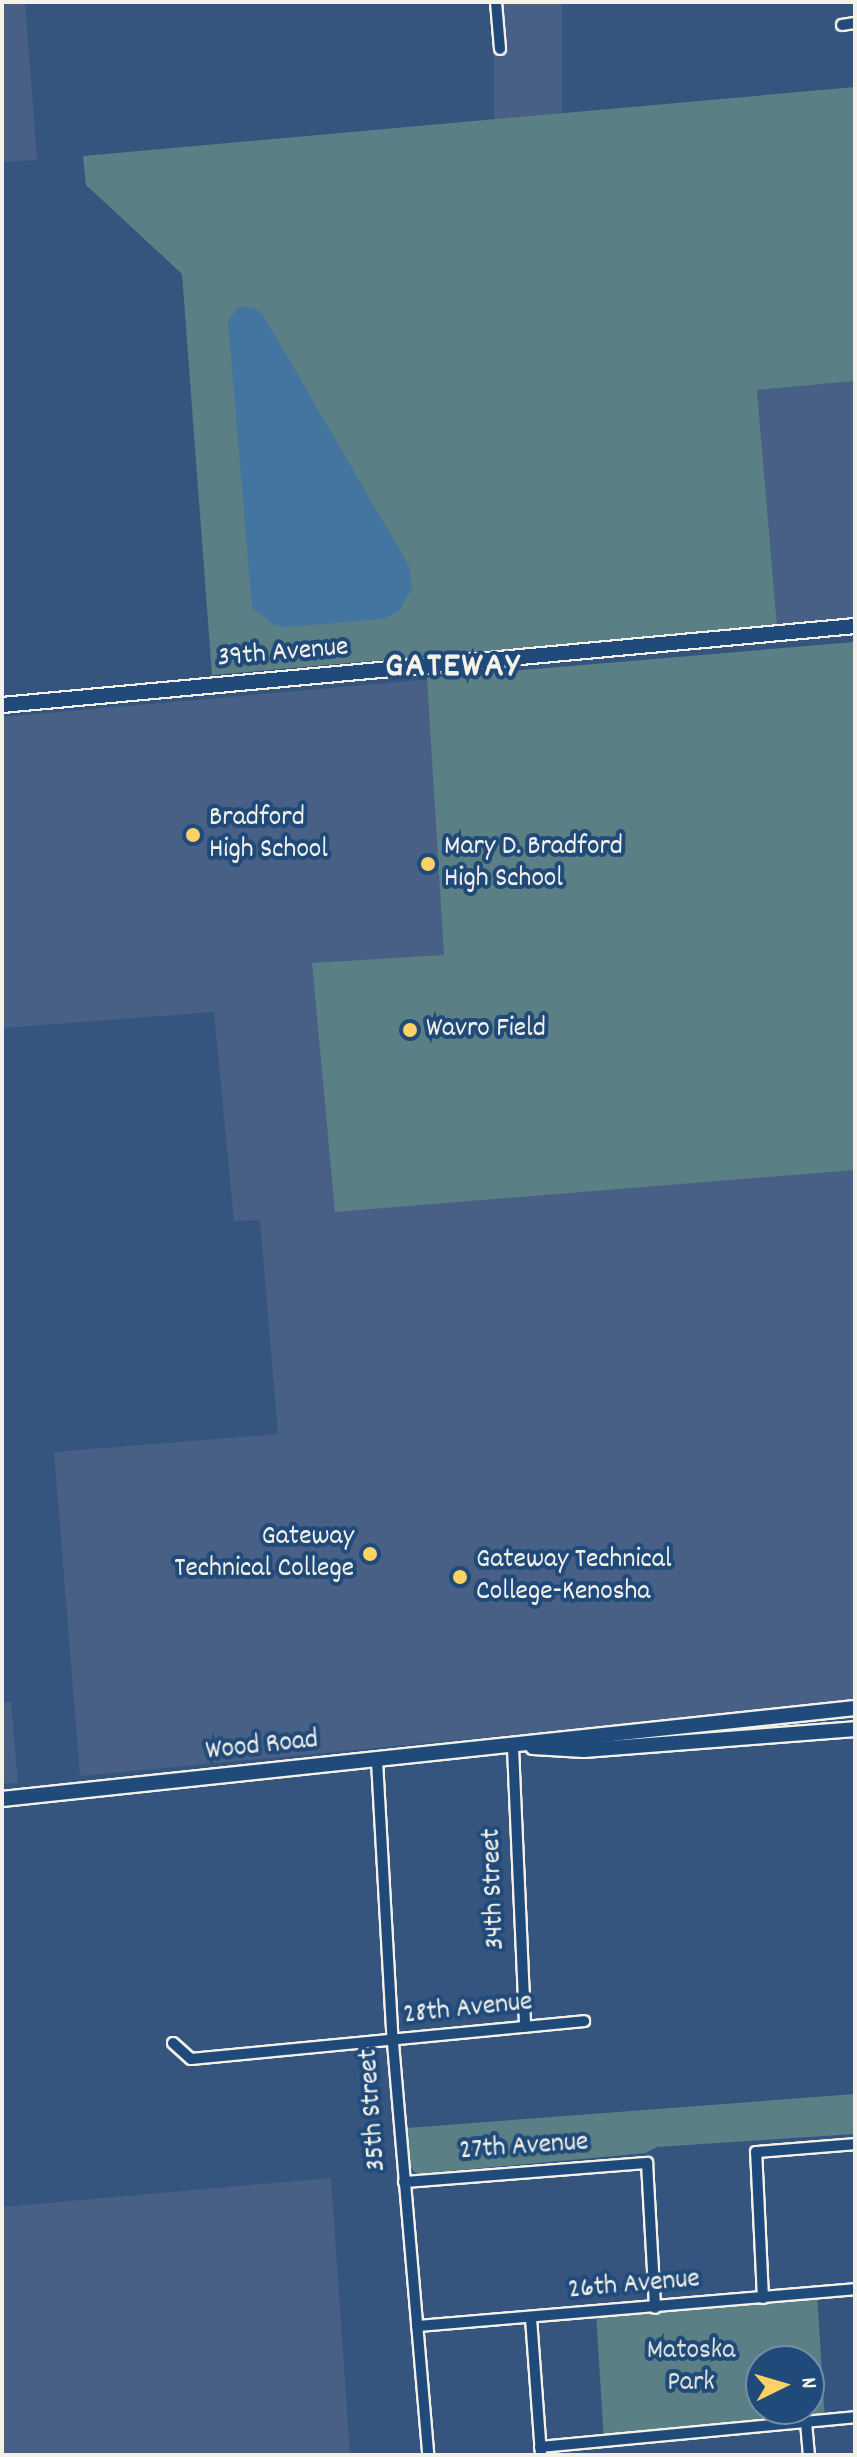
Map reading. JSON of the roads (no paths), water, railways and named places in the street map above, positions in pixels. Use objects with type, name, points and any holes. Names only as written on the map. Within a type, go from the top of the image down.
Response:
[{"type":"street","points":[[496,2],[500,49]]},
{"type":"street","points":[[842,25],[855,23]]},
{"type":"street","name":"39th Avenue","points":[[2,705],[855,626]]},
{"type":"street","name":"Wood Road","points":[[2,1799],[520,1747],[631,1729],[855,1708]]},
{"type":"street","name":"Wood Road","points":[[520,1747],[584,1750],[855,1729]]},
{"type":"street","name":"34th Street","points":[[520,1747],[525,2027]]},
{"type":"street","name":"35th Street","points":[[377,1761],[393,2043],[428,2455]]},
{"type":"street","name":"28th Avenue","points":[[173,2043],[191,2059],[393,2043],[584,2021]]},
{"type":"street","points":[[763,2298],[756,2152],[855,2144]]},
{"type":"street","name":"27th Avenue","points":[[404,2182],[647,2163],[655,2308]]},
{"type":"street","name":"26th Avenue","points":[[417,2326],[855,2289]]},
{"type":"street","points":[[531,2318],[540,2451],[778,2425]]},
{"type":"street","points":[[825,2420],[855,2417]]},
{"type":"street","points":[[806,2425],[809,2455]]},
{"type":"place","name":"Bradford High School","points":[[193,835]]},
{"type":"place","name":"Mary D. Bradford High School","points":[[428,864]]},
{"type":"place","name":"Wavro Field","points":[[410,1030]]},
{"type":"place","name":"Gateway Technical College","points":[[370,1554]]},
{"type":"place","name":"Gateway Technical College-Kenosha","points":[[460,1577]]},
{"type":"district","name":"GATEWAY","points":[[453,669]]},
{"type":"park label","name":"Matoska Park","points":[[691,2368]]}]
